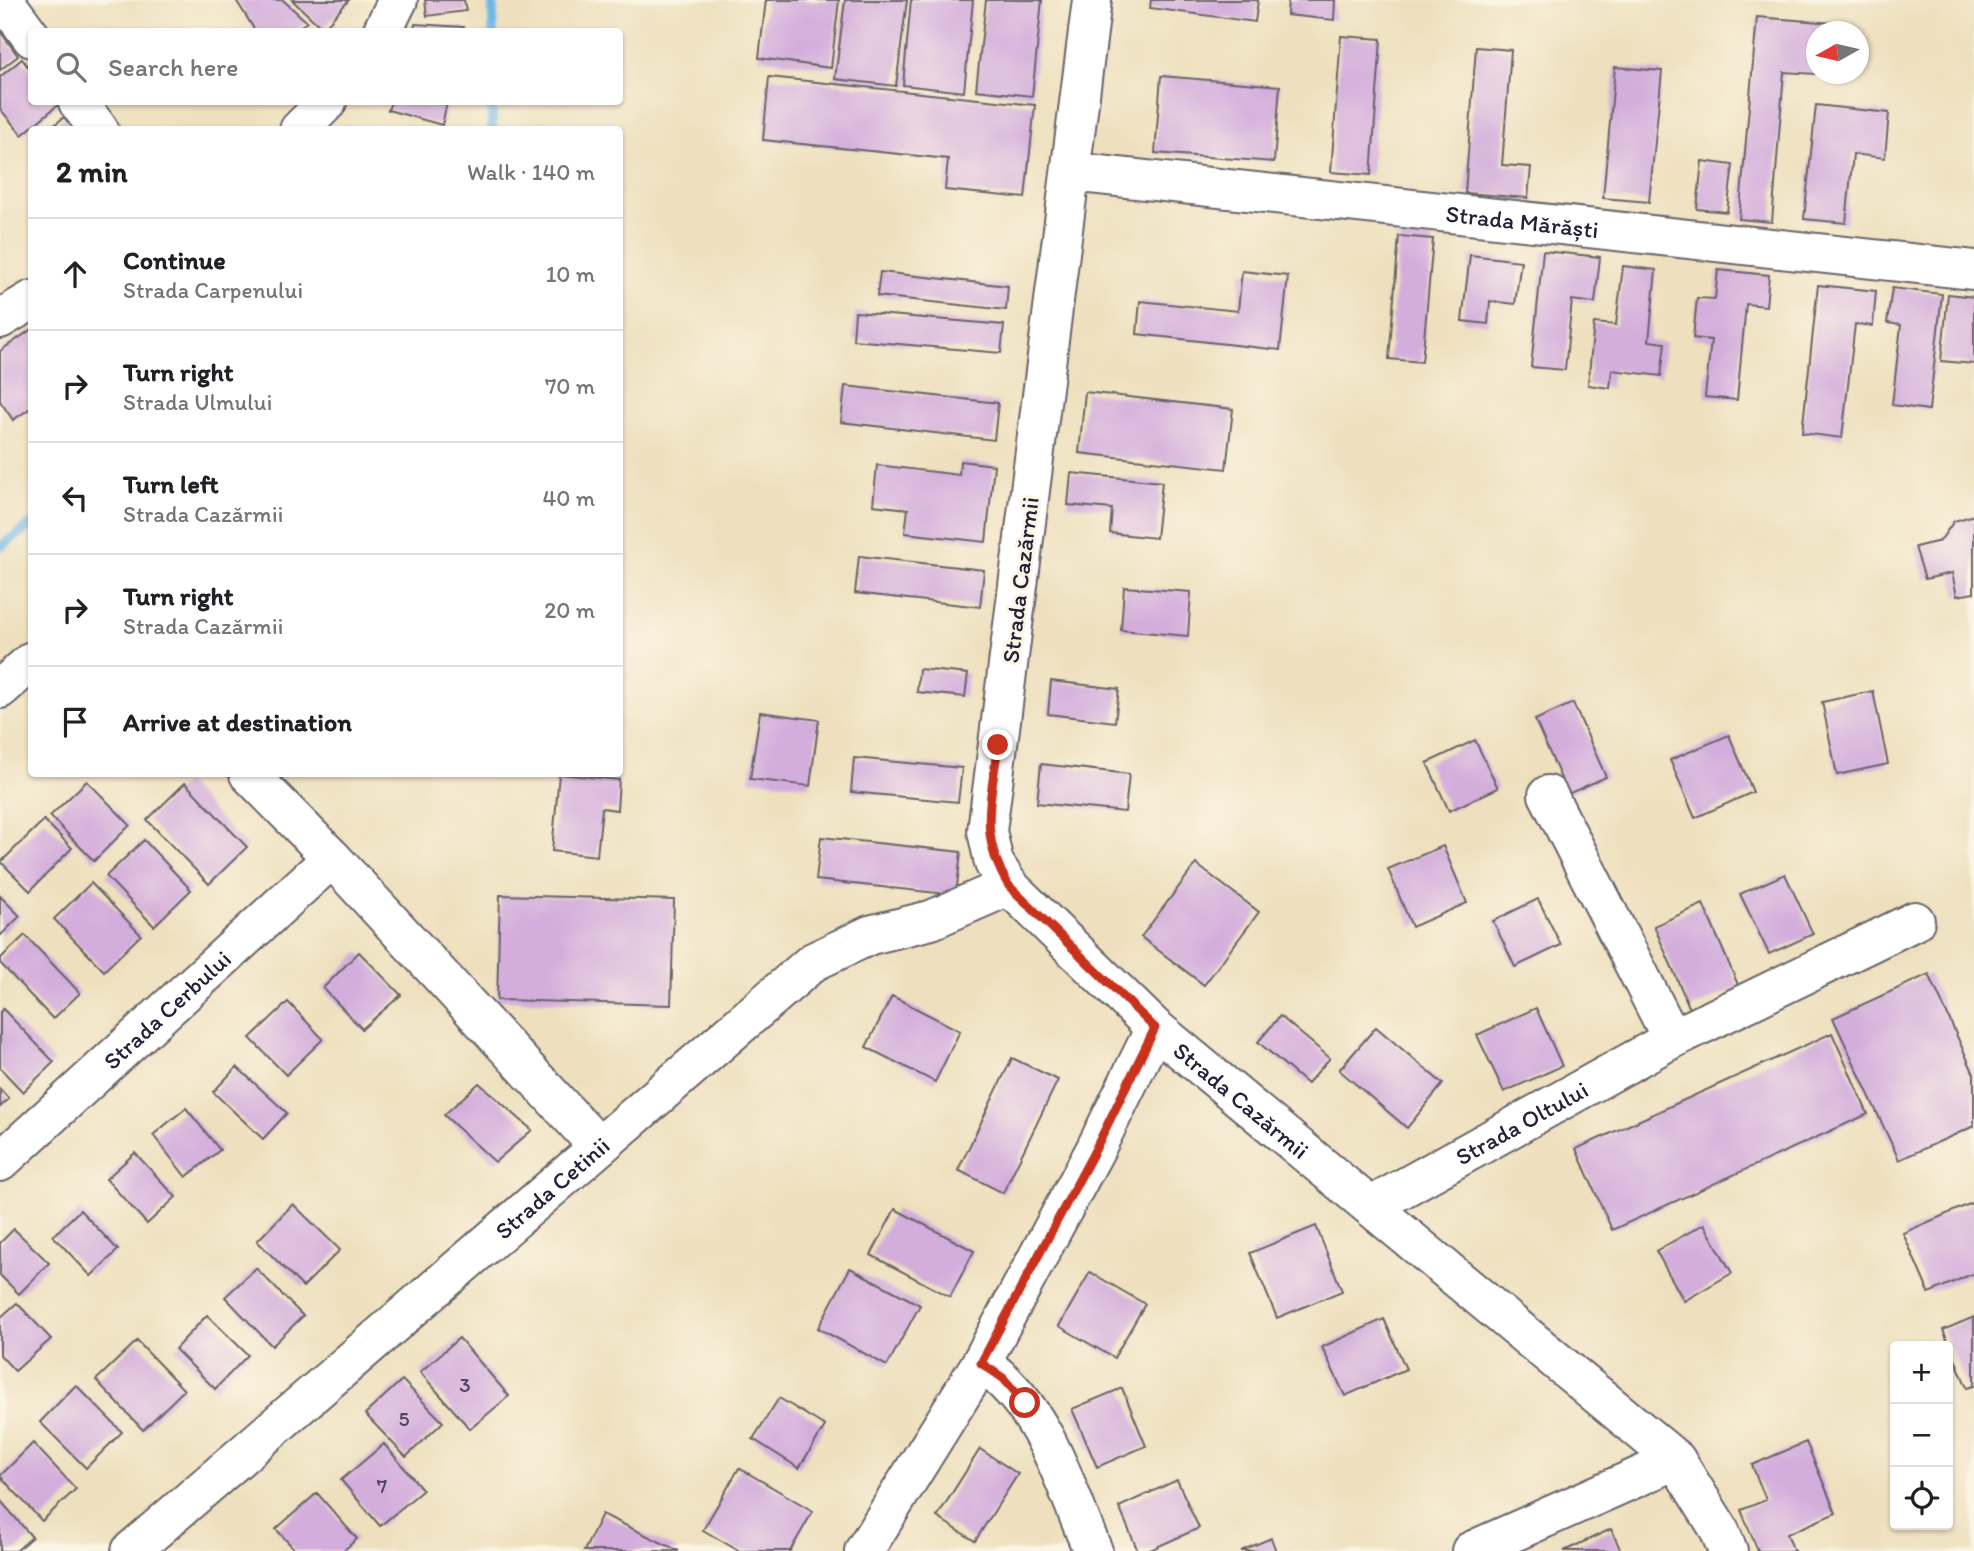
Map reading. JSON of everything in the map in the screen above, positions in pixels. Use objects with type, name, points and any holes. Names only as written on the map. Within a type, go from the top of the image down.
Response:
[{"type":"street","points":[[4,0],[28,33]]},
{"type":"street","points":[[384,28],[398,0]]},
{"type":"street","name":"Strada Cazărmii","points":[[1092,0],[987,831],[994,863],[1009,886],[1155,1028],[1676,1460],[1719,1529],[1728,1551]]},
{"type":"street","points":[[80,105],[96,126]]},
{"type":"street","points":[[303,126],[324,105]]},
{"type":"street","name":"Strada Mărăști","points":[[1072,172],[1974,270]]},
{"type":"street","points":[[0,319],[28,302]]},
{"type":"street","points":[[0,689],[28,664]]},
{"type":"street","points":[[251,777],[332,858],[598,1146]]},
{"type":"street","points":[[1548,795],[1672,1039]]},
{"type":"street","name":"Strada Cerbului","points":[[0,1163],[332,858]]},
{"type":"street","name":"Strada Cetinii","points":[[131,1551],[813,962],[870,935],[931,920],[1009,886]]},
{"type":"street","name":"Strada Oltului","points":[[1371,1206],[1672,1039],[1915,921]]},
{"type":"street","points":[[864,1551],[981,1363],[1095,1150],[1155,1028]]},
{"type":"street","points":[[981,1363],[1003,1378],[1025,1403],[1048,1445],[1093,1551]]},
{"type":"street","points":[[1471,1551],[1676,1460]]},
{"type":"building","points":[[236,0],[283,0],[307,22],[298,28],[254,28]]},
{"type":"building","points":[[292,0],[349,0],[322,28]]},
{"type":"building","points":[[425,0],[464,0],[466,11],[427,16]]},
{"type":"building","points":[[766,0],[839,0],[831,68],[759,58]]},
{"type":"building","points":[[845,0],[907,0],[896,86],[835,79]]},
{"type":"building","points":[[911,0],[973,0],[964,92],[903,85]]},
{"type":"building","points":[[986,0],[1042,0],[1032,96],[976,90]]},
{"type":"building","points":[[1151,0],[1258,0],[1255,22],[1150,8]]},
{"type":"building","points":[[1288,0],[1335,0],[1334,20],[1287,15]]},
{"type":"building","points":[[1757,17],[1808,21],[1806,73],[1784,72],[1772,222],[1739,219]]},
{"type":"building","points":[[415,24],[464,27],[464,28],[414,28]]},
{"type":"building","points":[[0,31],[18,56],[0,70]]},
{"type":"building","points":[[1341,36],[1381,39],[1371,175],[1331,172]]},
{"type":"building","points":[[1476,47],[1511,50],[1502,165],[1531,167],[1528,198],[1465,193]]},
{"type":"building","points":[[22,59],[28,67],[28,105],[58,105],[33,126],[28,126],[28,130],[22,135],[0,109],[0,77]]},
{"type":"building","points":[[1615,67],[1662,71],[1649,202],[1603,198]]},
{"type":"building","points":[[1161,76],[1280,86],[1274,162],[1155,153]]},
{"type":"building","points":[[769,77],[1035,105],[1025,198],[945,190],[948,159],[763,140]]},
{"type":"building","points":[[390,105],[446,105],[442,125],[388,110]]},
{"type":"building","points":[[1816,105],[1889,113],[1885,158],[1853,154],[1846,223],[1804,219]]},
{"type":"building","points":[[64,117],[72,126],[54,126]]},
{"type":"building","points":[[1702,161],[1733,165],[1727,212],[1697,209]]},
{"type":"building","points":[[1399,236],[1433,239],[1422,362],[1389,359]]},
{"type":"building","points":[[1543,251],[1600,257],[1595,303],[1572,300],[1565,370],[1531,367]]},
{"type":"building","points":[[1470,255],[1521,261],[1515,304],[1490,301],[1488,324],[1462,321]]},
{"type":"building","points":[[1623,266],[1656,270],[1649,341],[1665,343],[1661,376],[1612,370],[1610,388],[1588,385],[1594,323],[1616,325]]},
{"type":"building","points":[[1718,270],[1769,275],[1766,306],[1746,304],[1737,400],[1705,397],[1711,340],[1693,338],[1697,298],[1715,299]]},
{"type":"building","points":[[1242,271],[1288,276],[1280,350],[1137,334],[1140,301],[1238,311]]},
{"type":"building","points":[[880,272],[1008,286],[1006,310],[877,296]]},
{"type":"building","points":[[1818,285],[1876,291],[1873,326],[1855,324],[1842,438],[1802,433]]},
{"type":"building","points":[[1892,288],[1942,294],[1929,410],[1892,405],[1901,325],[1887,323]]},
{"type":"building","points":[[1948,294],[1974,297],[1974,364],[1941,361]]},
{"type":"building","points":[[855,312],[1004,325],[1001,353],[853,340]]},
{"type":"building","points":[[28,332],[28,410],[13,420],[0,401],[0,351]]},
{"type":"building","points":[[845,386],[998,403],[994,440],[841,422]]},
{"type":"building","points":[[1085,392],[1233,409],[1226,469],[1079,453]]},
{"type":"building","points":[[960,461],[994,465],[986,542],[905,533],[908,509],[873,505],[877,465],[959,475]]},
{"type":"building","points":[[1071,473],[1162,482],[1156,538],[1110,533],[1112,509],[1068,505]]},
{"type":"building","points":[[1974,515],[1974,593],[1957,596],[1952,573],[1925,579],[1915,547],[1940,541],[1954,521]]},
{"type":"building","points":[[859,556],[984,570],[980,607],[855,593]]},
{"type":"building","points":[[1124,587],[1191,592],[1188,636],[1121,630]]},
{"type":"building","points":[[919,669],[968,674],[965,697],[917,692]]},
{"type":"building","points":[[1051,681],[1119,689],[1115,722],[1048,714]]},
{"type":"building","points":[[1873,691],[1888,764],[1837,775],[1822,702]]},
{"type":"building","points":[[1573,703],[1606,777],[1568,794],[1535,720]]},
{"type":"building","points":[[760,712],[819,720],[810,786],[750,779]]},
{"type":"building","points":[[1729,735],[1753,792],[1695,818],[1670,760]]},
{"type":"building","points":[[1475,740],[1498,788],[1449,811],[1427,763]]},
{"type":"building","points":[[854,758],[962,768],[958,802],[851,792]]},
{"type":"building","points":[[1041,764],[1129,774],[1125,812],[1037,803]]},
{"type":"building","points":[[559,777],[619,780],[617,810],[602,808],[597,856],[552,851]]},
{"type":"building","points":[[87,781],[130,825],[94,861],[50,816]]},
{"type":"building","points":[[185,783],[247,847],[209,884],[147,820]]},
{"type":"building","points":[[44,820],[72,848],[30,891],[1,862]]},
{"type":"building","points":[[821,837],[961,852],[956,895],[816,880]]},
{"type":"building","points":[[144,840],[191,890],[154,926],[106,876]]},
{"type":"building","points":[[1443,846],[1467,903],[1412,927],[1388,869]]},
{"type":"building","points":[[1196,864],[1259,912],[1204,985],[1141,937]]},
{"type":"building","points":[[1785,874],[1813,934],[1769,954],[1740,894]]},
{"type":"building","points":[[91,883],[141,935],[104,971],[54,919]]},
{"type":"building","points":[[500,895],[674,900],[671,1005],[497,1000]]},
{"type":"building","points":[[0,896],[20,916],[0,936]]},
{"type":"building","points":[[1538,899],[1561,945],[1515,967],[1493,921]]},
{"type":"building","points":[[1703,904],[1739,987],[1690,1009],[1654,926]]},
{"type":"building","points":[[25,935],[80,993],[53,1019],[0,963],[0,959]]},
{"type":"building","points":[[359,952],[401,995],[362,1029],[323,988]]},
{"type":"building","points":[[1929,974],[1974,1074],[1974,1126],[1899,1160],[1833,1018]]},
{"type":"building","points":[[892,996],[960,1031],[935,1082],[866,1047]]},
{"type":"building","points":[[288,1002],[323,1039],[286,1075],[250,1038]]},
{"type":"building","points":[[1536,1008],[1562,1066],[1504,1092],[1477,1035]]},
{"type":"building","points":[[3,1009],[54,1062],[23,1092],[0,1068],[0,1012]]},
{"type":"building","points":[[1280,1016],[1330,1058],[1307,1084],[1258,1042]]},
{"type":"building","points":[[1376,1027],[1443,1084],[1407,1128],[1339,1070]]},
{"type":"building","points":[[1832,1033],[1868,1114],[1612,1230],[1576,1149]]},
{"type":"building","points":[[1012,1058],[1058,1080],[1003,1193],[958,1170]]},
{"type":"building","points":[[237,1067],[287,1113],[263,1139],[213,1092]]},
{"type":"building","points":[[479,1083],[532,1130],[495,1162],[444,1115]]},
{"type":"building","points":[[0,1089],[9,1099],[0,1107]]},
{"type":"building","points":[[186,1108],[220,1150],[186,1177],[153,1135]]},
{"type":"building","points":[[135,1153],[176,1197],[147,1224],[106,1179]]},
{"type":"building","points":[[1974,1202],[1974,1273],[1929,1293],[1903,1233]]},
{"type":"building","points":[[293,1204],[340,1250],[303,1287],[257,1241]]},
{"type":"building","points":[[895,1209],[974,1251],[950,1297],[871,1255]]},
{"type":"building","points":[[80,1210],[118,1250],[91,1276],[53,1236]]},
{"type":"building","points":[[1704,1224],[1732,1273],[1684,1301],[1656,1251]]},
{"type":"building","points":[[1316,1226],[1342,1291],[1277,1318],[1250,1253]]},
{"type":"building","points":[[14,1229],[49,1263],[19,1294],[0,1275],[0,1243]]},
{"type":"building","points":[[256,1268],[303,1316],[272,1346],[225,1297]]},
{"type":"building","points":[[850,1268],[920,1305],[887,1366],[818,1328]]},
{"type":"building","points":[[1090,1272],[1145,1304],[1114,1358],[1059,1326]]},
{"type":"building","points":[[17,1303],[51,1339],[15,1371],[0,1355],[0,1318]]},
{"type":"building","points":[[207,1315],[248,1355],[215,1389],[175,1349]]},
{"type":"building","points":[[1974,1317],[1974,1386],[1967,1388],[1953,1354],[1953,1341],[1948,1341],[1943,1330]]},
{"type":"building","points":[[1384,1319],[1406,1369],[1345,1396],[1322,1347]]},
{"type":"building","points":[[459,1338],[509,1396],[470,1429],[420,1372]]},
{"type":"building","points":[[137,1341],[184,1390],[143,1430],[96,1380]]},
{"type":"building","points":[[402,1380],[443,1422],[406,1457],[365,1414]]},
{"type":"building","points":[[76,1385],[122,1432],[86,1468],[40,1422]]},
{"type":"building","points":[[1122,1388],[1146,1446],[1097,1467],[1072,1409]]},
{"type":"building","points":[[779,1398],[825,1426],[799,1468],[753,1439]]},
{"type":"building","points":[[1806,1442],[1836,1513],[1787,1534],[1794,1551],[1758,1551],[1741,1510],[1766,1500],[1752,1465]]},
{"type":"building","points":[[33,1443],[76,1489],[42,1521],[0,1476]]},
{"type":"building","points":[[384,1444],[423,1490],[380,1526],[341,1480]]},
{"type":"building","points":[[980,1449],[1018,1474],[975,1541],[937,1517]]},
{"type":"building","points":[[739,1468],[813,1511],[790,1551],[739,1551],[703,1530]]},
{"type":"building","points":[[1177,1480],[1199,1528],[1148,1551],[1138,1551],[1119,1507]]},
{"type":"building","points":[[317,1493],[357,1539],[343,1551],[296,1551],[276,1529]]},
{"type":"building","points":[[0,1500],[32,1537],[16,1551],[0,1551]]},
{"type":"building","points":[[602,1514],[679,1551],[584,1551]]},
{"type":"building","points":[[1611,1529],[1621,1551],[1564,1551]]},
{"type":"building","points":[[1271,1538],[1276,1551],[1241,1551]]},
{"type":"waterway","points":[[493,0],[493,28]]},
{"type":"waterway","points":[[492,105],[492,126]]},
{"type":"waterway","points":[[0,547],[28,527]]},
{"type":"route","points":[[998,745],[987,831],[994,863],[1009,886],[1155,1028],[1095,1150],[981,1363],[1003,1378],[1025,1403]]}]
